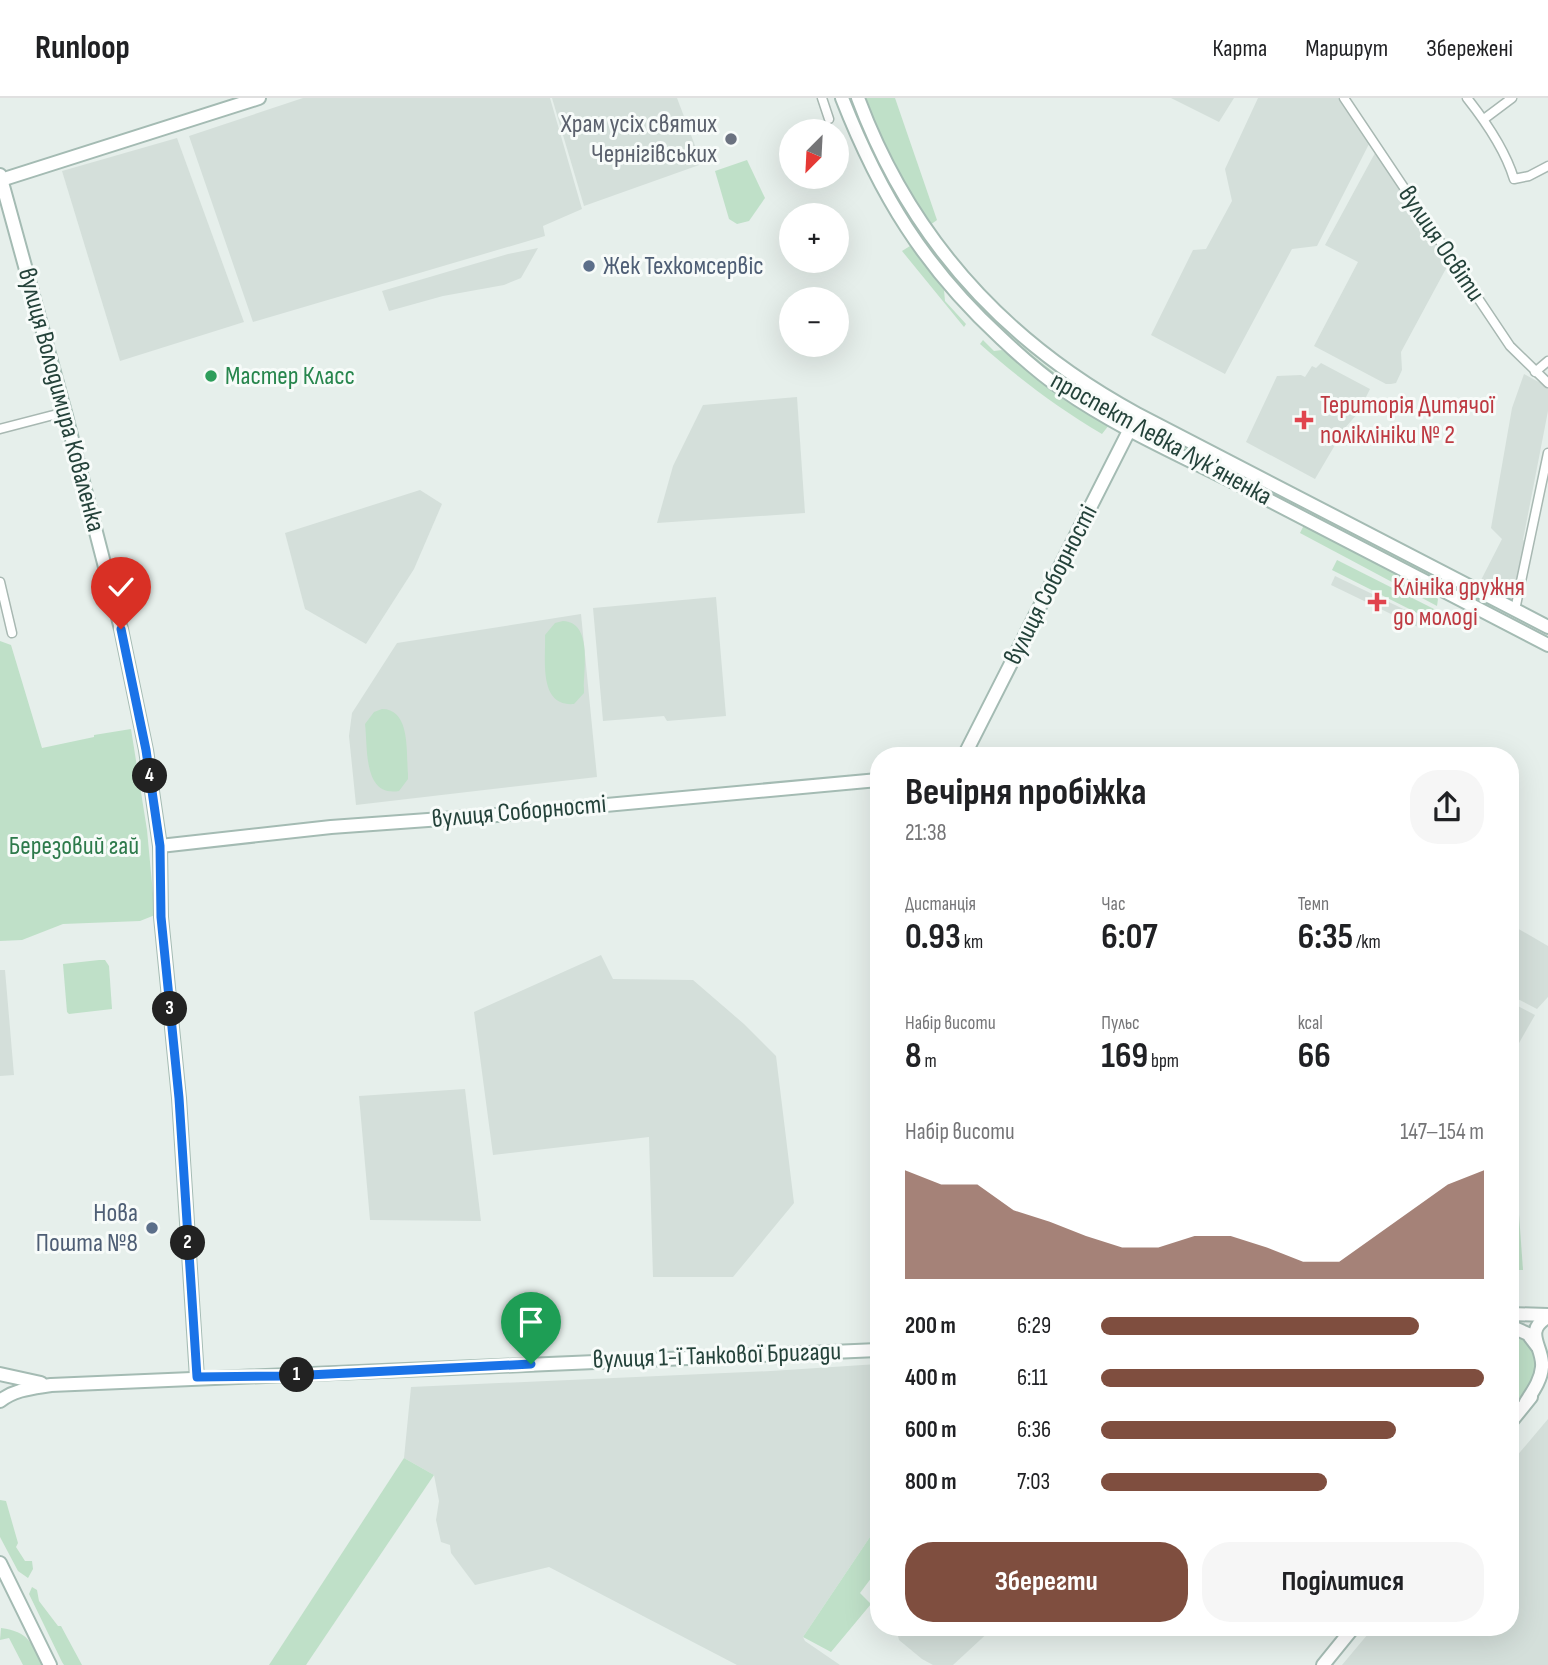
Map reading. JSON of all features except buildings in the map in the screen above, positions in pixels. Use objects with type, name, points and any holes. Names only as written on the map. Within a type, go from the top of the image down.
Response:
[{"type":"main road","points":[[0,178],[259,98]]},
{"type":"main road","name":"проспект Левка Лукʼяненка","points":[[842,98],[873,170],[914,240],[959,296],[1052,382],[1130,429],[1548,645]]},
{"type":"main road","name":"проспект Левка Лукʼяненка","points":[[858,98],[875,142],[909,206],[946,257],[974,289],[1040,352],[1078,380],[1138,414],[1548,627]]},
{"type":"main road","name":"вулиця Володимира Коваленка","points":[[0,178],[65,412],[131,673],[146,750],[160,846],[161,917],[178,1088],[197,1377]]},
{"type":"main road","name":"вулиця Соборності","points":[[969,747],[1138,414]]},
{"type":"main road","name":"вулиця Соборності","points":[[160,846],[331,827],[497,815],[870,781]]},
{"type":"main road","points":[[1519,1314],[1548,1316]]},
{"type":"main road","points":[[1519,1411],[1538,1383],[1542,1358],[1535,1339],[1538,1326],[1548,1316]]},
{"type":"main road","points":[[1519,1330],[1528,1334],[1548,1356]]},
{"type":"main road","name":"вулиця 1-ї Танкової Бригади","points":[[0,1401],[24,1389],[51,1385],[870,1349]]},
{"type":"main road","name":"вулиця 1-ї Танкової Бригади","points":[[0,1374],[51,1385]]},
{"type":"main road","points":[[1526,1402],[1548,1379]]},
{"type":"main road","points":[[0,1563],[50,1665]]},
{"type":"main road","points":[[1323,1665],[1347,1636]]},
{"type":"street","points":[[822,98],[830,119]]},
{"type":"street","name":"вулиця Освіти","points":[[1344,98],[1510,346],[1548,383]]},
{"type":"street","points":[[1467,98],[1483,119],[1514,178],[1530,176],[1548,166]]},
{"type":"street","points":[[1483,119],[1512,98]]},
{"type":"street","points":[[1535,372],[1548,361]]},
{"type":"street","points":[[0,429],[65,412]]},
{"type":"street","points":[[1515,610],[1548,453]]},
{"type":"street","points":[[0,582],[12,634]]},
{"type":"shaded area","points":[[303,98],[550,98],[582,209],[543,226],[545,236],[253,322],[189,136]]},
{"type":"shaded area","points":[[552,98],[677,98],[702,164],[584,206]]},
{"type":"shaded area","points":[[1171,98],[1234,98],[1219,122]]},
{"type":"shaded area","points":[[1258,98],[1338,98],[1369,144],[1317,246],[1292,249],[1225,374],[1151,335],[1193,250],[1206,249],[1232,201],[1225,169]]},
{"type":"shaded area","points":[[177,138],[244,322],[120,361],[62,171]]},
{"type":"shaded area","points":[[1375,153],[1449,263],[1401,352],[1402,370],[1396,383],[1391,384],[1386,384],[1314,346],[1358,262],[1325,245]]},
{"type":"shaded area","points":[[538,248],[521,278],[504,285],[443,296],[389,311],[382,291],[508,254]]},
{"type":"shaded area","name":"Територія Дитячої поліклініки № 2","points":[[1321,363],[1370,389],[1358,413],[1345,428],[1315,479],[1246,442],[1277,376],[1305,377],[1312,366],[1316,368]]},
{"type":"shaded area","points":[[1524,374],[1548,387],[1548,411],[1523,540],[1526,541],[1517,604],[1479,584],[1502,539],[1491,528],[1512,408]]},
{"type":"shaded area","points":[[797,397],[805,513],[657,523],[673,466],[703,405]]},
{"type":"shaded area","points":[[420,490],[442,504],[414,569],[366,644],[305,609],[285,533]]},
{"type":"shaded area","name":"Клініка дружня до молоді","points":[[1335,576],[1424,619],[1420,628],[1331,585]]},
{"type":"shaded area","points":[[716,597],[726,716],[667,721],[664,716],[603,721],[593,608]]},
{"type":"shaded area","points":[[581,614],[597,777],[356,805],[349,736],[352,713],[397,643]]},
{"type":"shaded area","points":[[1519,929],[1548,946],[1548,997],[1537,1009],[1519,1000]]},
{"type":"shaded area","points":[[601,955],[613,979],[693,980],[776,1056],[794,1203],[733,1277],[653,1277],[649,1137],[493,1155],[474,1012]]},
{"type":"shaded area","points":[[0,970],[5,970],[14,1075],[0,1076]]},
{"type":"shaded area","points":[[1519,1007],[1535,1015],[1519,1043]]},
{"type":"shaded area","points":[[465,1089],[481,1221],[370,1220],[359,1096]]},
{"type":"shaded area","points":[[870,1365],[870,1537],[803,1637],[840,1665],[737,1665],[549,1567],[475,1585],[451,1553],[450,1545],[441,1542],[436,1520],[439,1501],[434,1475],[404,1458],[411,1387]]},
{"type":"shaded area","points":[[1548,1419],[1548,1665],[1342,1665],[1366,1636],[1519,1636],[1519,1453]]},
{"type":"shaded area","points":[[898,1636],[984,1636],[953,1665],[933,1665],[899,1640]]},
{"type":"green space","points":[[866,98],[895,98],[937,220],[930,225],[885,149]]},
{"type":"green space","points":[[747,160],[765,198],[749,221],[737,224],[729,219],[715,171]]},
{"type":"green space","points":[[926,240],[957,279],[1009,335],[1074,386],[1115,410],[1114,413],[1067,387],[990,321],[922,242]]},
{"type":"green space","points":[[910,246],[944,290],[945,301],[966,324],[964,327],[902,251]]},
{"type":"green space","points":[[983,340],[994,351],[1002,350],[1061,398],[1109,425],[1102,434],[1070,414],[994,357],[980,344]]},
{"type":"green space","points":[[1157,432],[1305,508],[1303,511],[1156,435]]},
{"type":"green space","points":[[1311,511],[1495,607],[1493,610],[1310,514]]},
{"type":"green space","points":[[1304,525],[1430,591],[1438,599],[1437,606],[1300,533]]},
{"type":"green space","points":[[1337,560],[1436,610],[1431,620],[1332,570]]},
{"type":"green space","points":[[555,623],[572,623],[579,629],[584,647],[584,693],[574,704],[562,703],[554,698],[546,680],[545,635]]},
{"type":"green space","name":"Березовий гай","points":[[0,641],[11,645],[42,748],[131,729],[147,830],[155,915],[140,921],[63,924],[22,940],[0,941]]},
{"type":"green space","points":[[382,709],[398,716],[405,734],[408,779],[399,791],[387,791],[379,787],[370,769],[365,724],[374,712]]},
{"type":"green space","points":[[105,960],[109,966],[112,1009],[69,1014],[63,964]]},
{"type":"green space","points":[[1519,1215],[1523,1270],[1519,1270]]},
{"type":"green space","points":[[1519,1335],[1532,1348],[1538,1368],[1521,1399]]},
{"type":"green space","points":[[404,1458],[434,1475],[306,1665],[269,1665]]},
{"type":"green space","points":[[0,1500],[6,1501],[18,1543],[16,1547],[25,1561],[32,1561],[33,1569],[28,1578],[18,1571],[0,1537]]},
{"type":"green space","points":[[870,1537],[870,1580],[860,1593],[870,1605],[831,1652],[803,1637]]},
{"type":"green space","points":[[32,1587],[37,1590],[39,1601],[58,1626],[61,1626],[82,1665],[64,1665],[62,1662],[29,1594]]},
{"type":"green space","points":[[1,1628],[18,1632],[28,1639],[42,1665],[23,1665],[9,1638],[0,1640]]},
{"type":"place","name":"Храм усіх святих Чернігівських","points":[[731,139]]},
{"type":"place","name":"Жек Техкомсервіс","points":[[589,266]]},
{"type":"place","name":"Мастер Класс","points":[[211,376]]},
{"type":"place","name":"Територія Дитячої поліклініки № 2","points":[[1304,420]]},
{"type":"place","name":"Клініка дружня до молоді","points":[[1377,602]]},
{"type":"place","name":"Нова Пошта №8","points":[[152,1228]]},
{"type":"route","points":[[121,629],[146,750],[160,846],[161,917],[179,1098],[197,1377],[288,1376],[531,1364]]}]
